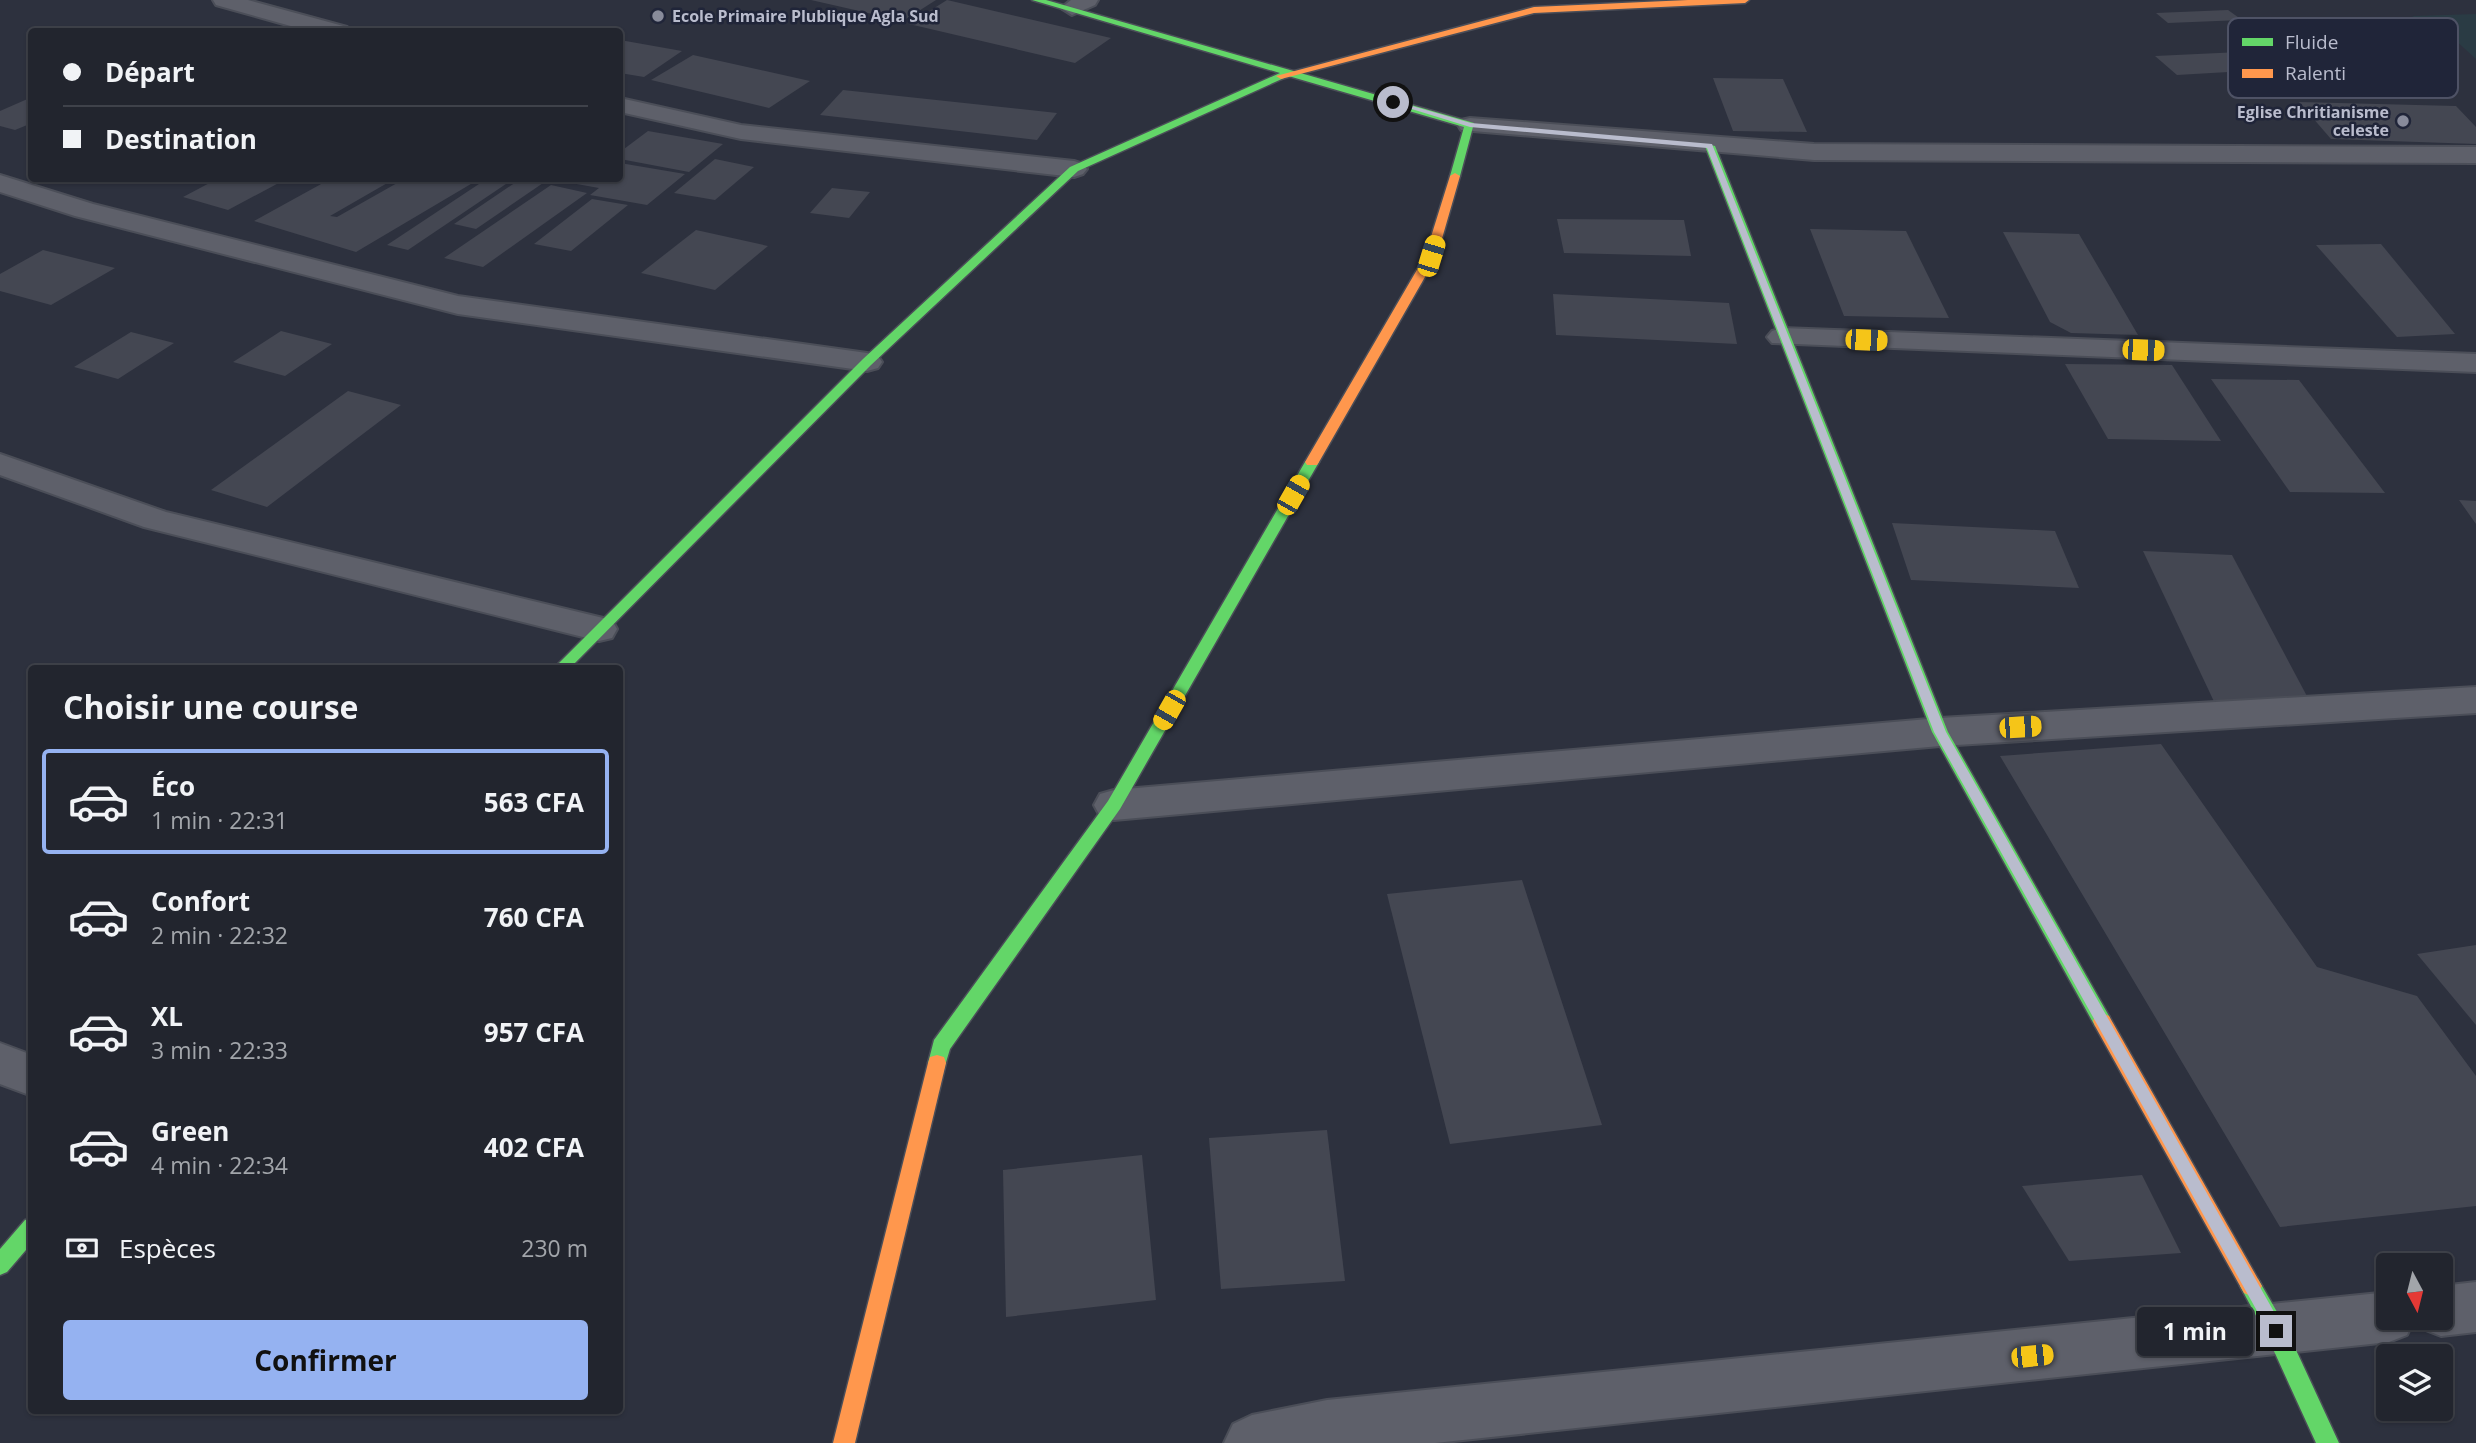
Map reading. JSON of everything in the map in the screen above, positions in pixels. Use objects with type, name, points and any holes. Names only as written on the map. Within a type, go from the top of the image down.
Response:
[{"type":"street","points":[[224,0],[325,28]]},
{"type":"street","points":[[1036,0],[1080,4],[1289,72],[1470,125],[1710,146],[1814,152],[2476,155]]},
{"type":"street","points":[[564,665],[867,362],[1074,169],[1289,72],[1534,10],[1745,0]]},
{"type":"street","points":[[623,107],[741,132],[1074,169]]},
{"type":"street","points":[[844,1443],[941,1046],[1114,806],[1431,256],[1470,125]]},
{"type":"street","points":[[1710,146],[1782,337],[1940,732],[2276,1331],[2328,1443]]},
{"type":"street","points":[[0,183],[84,210],[458,305],[867,362]]},
{"type":"street","points":[[1782,337],[2476,363]]},
{"type":"street","points":[[0,464],[156,520],[599,629]]},
{"type":"street","points":[[1114,806],[1940,732],[2476,700]]},
{"type":"street","points":[[0,1063],[28,1074]]},
{"type":"street","points":[[0,1265],[28,1232]]},
{"type":"street","points":[[2454,1310],[2476,1307]]},
{"type":"street","points":[[1252,1443],[1327,1427],[2376,1319]]},
{"type":"shaded area","points":[[2476,14],[2476,59],[2458,43],[2458,18],[2412,16]]},
{"type":"building","points":[[811,0],[936,0],[903,21]]},
{"type":"building","points":[[947,0],[1111,38],[1075,63],[909,24]]},
{"type":"building","points":[[2228,10],[2239,18],[2168,23],[2156,13]]},
{"type":"building","points":[[623,41],[682,51],[644,77],[623,74]]},
{"type":"building","points":[[2228,53],[2228,72],[2177,75],[2155,56]]},
{"type":"building","points":[[693,55],[810,81],[769,108],[651,80]]},
{"type":"building","points":[[1713,78],[1783,79],[1807,132],[1733,131]]},
{"type":"building","points":[[843,90],[1057,113],[1037,140],[820,115]]},
{"type":"building","points":[[28,99],[28,125],[15,130],[0,126],[0,111]]},
{"type":"building","points":[[2299,102],[2456,106],[2476,127],[2476,144],[2331,139]]},
{"type":"building","points":[[648,131],[723,144],[689,172],[623,160],[623,150]]},
{"type":"building","points":[[715,159],[754,167],[715,200],[674,193]]},
{"type":"building","points":[[623,164],[685,174],[647,205],[590,195],[599,188],[571,183],[623,182]]},
{"type":"building","points":[[211,182],[280,182],[228,210],[183,197]]},
{"type":"building","points":[[325,182],[389,182],[330,216],[337,217],[399,182],[474,182],[356,252],[254,221]]},
{"type":"building","points":[[482,182],[509,182],[408,250],[387,245]]},
{"type":"building","points":[[516,182],[545,182],[476,229],[454,224]]},
{"type":"building","points":[[551,185],[587,193],[483,267],[444,258]]},
{"type":"building","points":[[832,188],[870,192],[849,218],[810,213]]},
{"type":"building","points":[[592,199],[628,205],[571,251],[534,244]]},
{"type":"building","points":[[1557,219],[1684,220],[1691,256],[1564,253]]},
{"type":"building","points":[[1810,229],[1906,231],[1949,318],[1844,316]]},
{"type":"building","points":[[696,230],[768,246],[715,290],[641,273]]},
{"type":"building","points":[[2003,232],[2079,234],[2138,335],[2071,333],[2050,322]]},
{"type":"building","points":[[2381,244],[2455,334],[2397,337],[2316,245]]},
{"type":"building","points":[[43,250],[115,268],[51,305],[0,291],[0,274]]},
{"type":"building","points":[[1553,294],[1729,303],[1737,344],[1556,335]]},
{"type":"building","points":[[281,331],[332,344],[285,376],[233,362]]},
{"type":"building","points":[[131,332],[174,343],[118,379],[74,367]]},
{"type":"building","points":[[2065,364],[2172,365],[2221,441],[2108,439]]},
{"type":"building","points":[[2211,379],[2299,380],[2385,493],[2290,492]]},
{"type":"building","points":[[348,391],[401,405],[267,507],[211,490]]},
{"type":"building","points":[[2459,500],[2476,501],[2476,524]]},
{"type":"building","points":[[1892,523],[2055,531],[2079,588],[1911,580]]},
{"type":"building","points":[[2143,551],[2232,555],[2317,715],[2218,710]]},
{"type":"building","points":[[2161,744],[2317,967],[2417,996],[2476,1076],[2476,1206],[2280,1227],[2000,756]]},
{"type":"building","points":[[1522,880],[1602,1125],[1450,1144],[1387,894]]},
{"type":"building","points":[[2476,945],[2476,1025],[2417,954]]},
{"type":"building","points":[[1327,1130],[1345,1281],[1221,1289],[1209,1138]]},
{"type":"building","points":[[1142,1155],[1156,1300],[1006,1317],[1003,1170]]},
{"type":"building","points":[[2142,1175],[2181,1253],[2069,1261],[2022,1186]]},
{"type":"traffic: fast","points":[[1036,0],[1470,125],[1455,176]]},
{"type":"traffic: fast","points":[[564,665],[867,362],[1074,169],[1281,76]]},
{"type":"traffic: fast","points":[[1710,146],[1940,732],[2102,1021]]},
{"type":"traffic: fast","points":[[937,1063],[941,1046],[1114,805],[1312,462]]},
{"type":"traffic: fast","points":[[0,1265],[28,1232]]},
{"type":"traffic: fast","points":[[2251,1286],[2276,1331],[2328,1443]]},
{"type":"traffic: slow","points":[[1281,76],[1534,10],[1745,0]]},
{"type":"traffic: slow","points":[[1312,462],[1431,256],[1455,176]]},
{"type":"traffic: slow","points":[[2102,1021],[2251,1286]]},
{"type":"traffic: slow","points":[[844,1443],[937,1063]]},
{"type":"place","name":"Ecole Primaire Plublique Agla Sud","points":[[658,16]]},
{"type":"place","name":"Eglise Chritianisme celeste","points":[[2403,121]]},
{"type":"route","points":[[1393,102],[1470,125],[1710,146],[1782,337],[1940,732],[2276,1331]]}]
